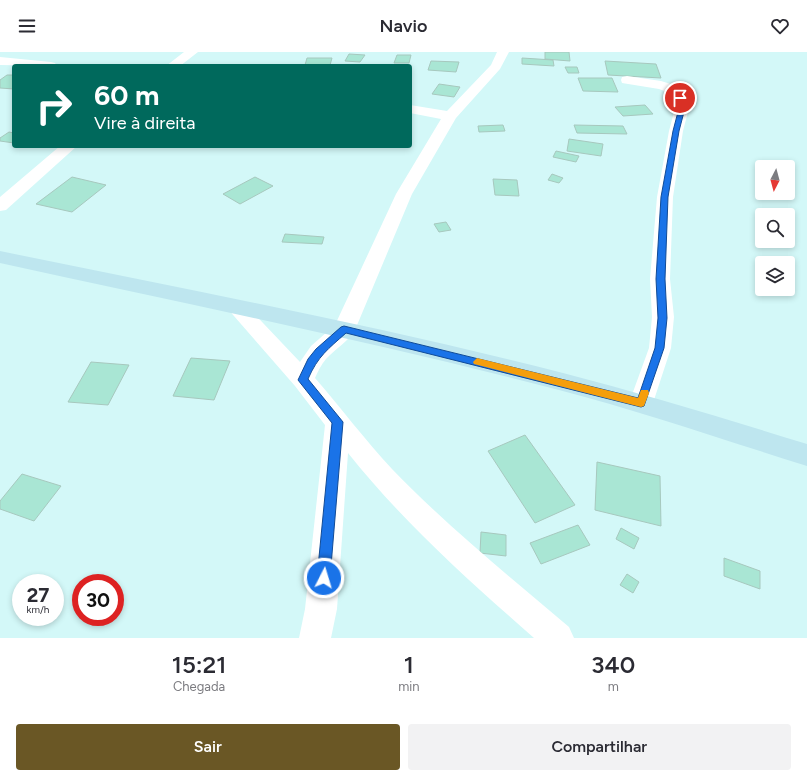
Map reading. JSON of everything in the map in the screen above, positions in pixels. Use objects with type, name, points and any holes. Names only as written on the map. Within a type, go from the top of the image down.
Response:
[{"type":"street","points":[[175,64],[192,52]]},
{"type":"street","points":[[303,380],[311,362],[319,352],[344,330],[404,194],[450,116],[496,66],[503,52]]},
{"type":"street","points":[[0,61],[31,64]]},
{"type":"street","points":[[627,80],[661,84],[675,90],[680,98],[682,108],[676,131],[665,197],[660,279],[663,318],[660,348],[641,403]]},
{"type":"street","points":[[412,109],[450,116]]},
{"type":"street","points":[[0,206],[67,148]]},
{"type":"street","points":[[0,257],[344,330],[641,403],[807,455]]},
{"type":"street","points":[[237,308],[303,380],[382,476],[419,514],[478,569],[558,638]]},
{"type":"street","points":[[315,638],[321,609],[338,422]]},
{"type":"building","points":[[545,52],[569,52],[570,61],[545,59]]},
{"type":"building","points":[[349,54],[365,55],[360,62],[345,61]]},
{"type":"building","points":[[397,55],[411,55],[409,63],[394,63]]},
{"type":"building","points":[[307,58],[332,58],[330,64],[305,64]]},
{"type":"building","points":[[522,58],[553,60],[554,66],[522,64]]},
{"type":"building","points":[[431,61],[459,62],[456,72],[428,70]]},
{"type":"building","points":[[605,61],[656,64],[661,78],[608,75]]},
{"type":"building","points":[[565,67],[577,67],[579,73],[568,73]]},
{"type":"building","points":[[7,75],[12,75],[12,89],[0,88],[0,80]]},
{"type":"building","points":[[578,78],[612,78],[618,92],[583,91]]},
{"type":"building","points":[[439,84],[460,87],[454,97],[432,94]]},
{"type":"building","points":[[645,105],[653,114],[623,116],[615,107]]},
{"type":"building","points":[[503,125],[505,131],[479,132],[478,126]]},
{"type":"building","points":[[574,125],[623,126],[627,134],[577,133]]},
{"type":"building","points":[[9,132],[12,133],[12,143],[0,141],[0,138]]},
{"type":"building","points":[[569,139],[603,144],[601,156],[567,151]]},
{"type":"building","points":[[556,151],[579,156],[576,162],[553,157]]},
{"type":"building","points":[[552,174],[563,178],[559,183],[548,180]]},
{"type":"building","points":[[72,177],[106,185],[72,212],[36,204]]},
{"type":"building","points":[[255,177],[273,186],[240,204],[223,194]]},
{"type":"building","points":[[493,179],[517,180],[519,196],[495,195]]},
{"type":"building","points":[[446,222],[451,230],[439,232],[434,224]]},
{"type":"building","points":[[285,234],[324,237],[322,244],[282,242]]},
{"type":"building","points":[[191,358],[230,361],[214,400],[173,396]]},
{"type":"building","points":[[91,362],[129,365],[108,405],[68,402]]},
{"type":"building","points":[[525,435],[575,505],[535,523],[488,451]]},
{"type":"building","points":[[597,462],[660,476],[661,526],[595,510]]},
{"type":"building","points":[[22,474],[61,486],[34,521],[0,509],[0,501]]},
{"type":"building","points":[[578,525],[590,545],[541,564],[530,543]]},
{"type":"building","points":[[621,528],[639,538],[634,549],[616,539]]},
{"type":"building","points":[[481,532],[506,535],[506,556],[480,553]]},
{"type":"building","points":[[724,558],[760,571],[760,589],[724,576]]},
{"type":"building","points":[[627,574],[639,582],[633,593],[620,585]]},
{"type":"slow traffic","points":[[477,362],[641,403],[644,393]]},
{"type":"route","points":[[324,578],[338,422],[303,380],[311,362],[319,352],[344,330],[545,378],[641,403],[660,348],[663,318],[660,279],[665,197],[676,131],[682,108],[680,98]]}]
